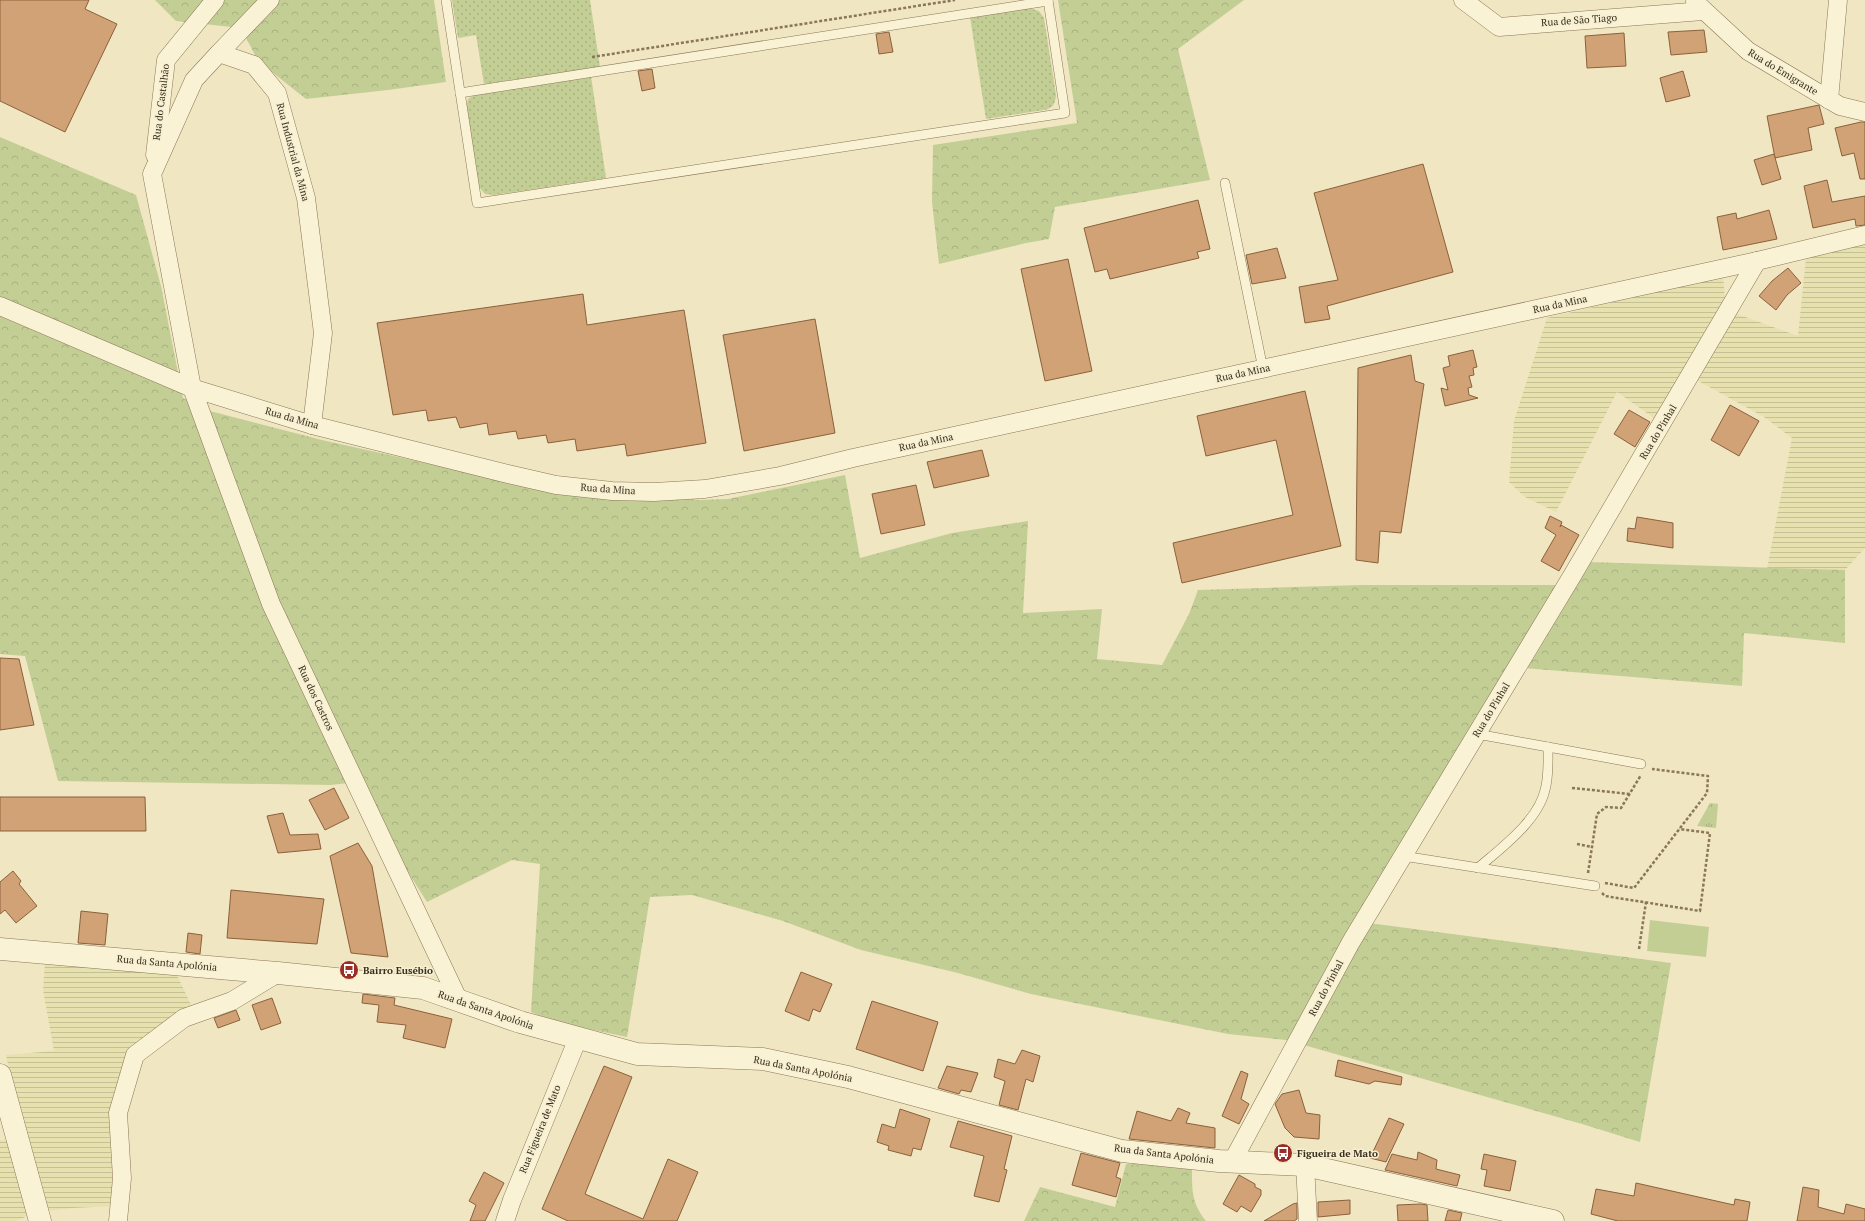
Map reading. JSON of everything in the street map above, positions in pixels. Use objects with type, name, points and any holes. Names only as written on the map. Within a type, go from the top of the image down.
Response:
[{"type":"street","name":"Rua do Castalhão","points":[[152,174],[166,60],[215,0]]},
{"type":"street","points":[[192,388],[152,174],[194,80],[270,0]]},
{"type":"street","name":"Rua de São Tiago","points":[[1463,0],[1499,27],[1698,6]]},
{"type":"street","points":[[1829,100],[1838,0]]},
{"type":"street","name":"Rua do Emigrante","points":[[1698,6],[1748,51],[1840,106],[1865,112]]},
{"type":"street","name":"Rua Industrial da Mina","points":[[219,53],[254,64],[277,92],[306,198],[323,333],[312,425]]},
{"type":"street","name":"Rua da Mina","points":[[0,306],[192,388],[312,425],[556,485],[612,491],[668,491],[705,489],[780,476],[853,458],[1757,261],[1865,235]]},
{"type":"street","name":"Rua do Pinhal","points":[[1232,1162],[1351,942],[1674,405],[1757,261]]},
{"type":"street","name":"Rua dos Castros","points":[[192,388],[270,604],[459,1000]]},
{"type":"street","name":"Rua da Santa Apolónia","points":[[0,949],[278,973],[422,988],[520,1022],[636,1054],[763,1059],[848,1077],[1122,1151],[1232,1162],[1304,1164],[1553,1221]]},
{"type":"street","points":[[118,1221],[122,1178],[118,1113],[135,1055],[184,1018],[232,1001],[278,973]]},
{"type":"street","name":"Rua Figueira de Mato","points":[[505,1221],[512,1200],[578,1038]]},
{"type":"street","points":[[1,1083],[40,1221]]},
{"type":"street","points":[[1304,1164],[1308,1221]]},
{"type":"lane","points":[[446,0],[460,92],[477,203],[1065,113],[1048,0],[460,92]]},
{"type":"lane","points":[[1225,183],[1263,369]]},
{"type":"lane","points":[[1477,734],[1643,766]]},
{"type":"lane","points":[[1478,868],[1517,834],[1534,813],[1545,791],[1548,768],[1548,747]]},
{"type":"lane","points":[[1403,856],[1591,885]]},
{"type":"path","points":[[592,57],[955,0]]},
{"type":"path","points":[[1643,766],[1708,776],[1707,793],[1634,888],[1604,883],[1591,885],[1592,847],[1597,814],[1606,806],[1621,808],[1630,794],[1643,766]]},
{"type":"path","points":[[1572,788],[1630,794]]},
{"type":"path","points":[[1591,885],[1605,896],[1700,910],[1710,833],[1679,829]]},
{"type":"path","points":[[1577,844],[1592,847]]},
{"type":"path","points":[[1639,949],[1646,902]]},
{"type":"shaded area","points":[[1865,244],[1865,548],[1845,570],[1767,569],[1792,438],[1764,417],[1682,372],[1654,418],[1617,392],[1556,512],[1525,497],[1509,482],[1514,421],[1547,318],[1723,276],[1726,310],[1798,336],[1806,258]]},
{"type":"shaded area","points":[[45,963],[176,973],[194,1011],[126,1060],[111,1148],[114,1206],[73,1208],[38,1212],[15,1221],[0,1221],[0,1140],[23,1140],[6,1055],[54,1051],[43,990]]},
{"type":"green space","points":[[155,0],[434,0],[446,82],[306,99],[258,61],[241,28],[176,21]]},
{"type":"green space","points":[[452,0],[590,0],[600,67],[484,84],[476,35],[458,38]]},
{"type":"green space","points":[[1058,0],[1244,0],[1178,49],[1210,180],[1055,207],[1049,239],[939,264],[932,202],[933,145],[1077,123]]},
{"type":"green space","points":[[1029,8],[1039,11],[1044,18],[1056,95],[1054,103],[1050,108],[1044,110],[986,119],[970,17]]},
{"type":"green space","points":[[591,76],[606,178],[494,195],[485,194],[478,186],[466,109],[468,99],[476,94]]},
{"type":"green space","points":[[0,137],[136,195],[161,286],[183,398],[206,410],[322,440],[430,464],[563,489],[701,500],[728,499],[845,475],[860,558],[952,533],[1028,521],[1023,613],[1102,609],[1097,659],[1162,665],[1189,614],[1198,590],[1361,585],[1558,585],[1588,562],[1845,570],[1845,643],[1744,633],[1742,686],[1513,667],[1369,923],[1671,963],[1640,1142],[1582,1124],[1286,1040],[1228,1034],[1031,994],[958,973],[861,950],[783,921],[692,895],[650,897],[627,1037],[578,1027],[542,1017],[531,1012],[540,864],[512,860],[427,902],[370,812],[357,782],[331,785],[58,781],[25,656],[0,654]]},
{"type":"green space","points":[[1710,803],[1718,804],[1716,828],[1697,826]]},
{"type":"green space","points":[[1650,920],[1709,927],[1706,957],[1647,951]]},
{"type":"green space","points":[[1126,1164],[1192,1166],[1193,1195],[1197,1208],[1206,1221],[1024,1221],[1040,1187],[1115,1207]]},
{"type":"building","points":[[0,0],[89,0],[85,9],[117,24],[65,132],[0,101]]},
{"type":"building","points":[[1704,30],[1707,52],[1671,55],[1668,32]]},
{"type":"building","points":[[889,32],[893,52],[879,54],[876,34]]},
{"type":"building","points":[[1624,33],[1626,66],[1587,68],[1585,36]]},
{"type":"building","points":[[652,69],[655,88],[642,91],[638,71]]},
{"type":"building","points":[[1683,71],[1690,96],[1666,102],[1660,78]]},
{"type":"building","points":[[1819,105],[1824,124],[1808,128],[1812,150],[1775,158],[1767,116]]},
{"type":"building","points":[[1865,122],[1865,179],[1860,179],[1854,153],[1842,156],[1835,128]]},
{"type":"building","points":[[1774,154],[1781,179],[1762,185],[1754,160]]},
{"type":"building","points":[[1423,164],[1453,272],[1327,306],[1330,319],[1305,323],[1299,287],[1338,280],[1314,193]]},
{"type":"building","points":[[1827,180],[1832,202],[1865,196],[1865,225],[1856,226],[1855,219],[1813,228],[1804,186]]},
{"type":"building","points":[[1198,200],[1210,249],[1197,252],[1199,258],[1110,279],[1107,269],[1095,272],[1084,228]]},
{"type":"building","points":[[1769,210],[1777,239],[1723,250],[1717,217],[1736,213],[1737,219]]},
{"type":"building","points":[[1277,248],[1286,278],[1252,284],[1246,255]]},
{"type":"building","points":[[1068,259],[1092,371],[1045,381],[1021,269]]},
{"type":"building","points":[[1788,268],[1801,283],[1787,295],[1776,310],[1759,296],[1772,281]]},
{"type":"building","points":[[583,294],[587,325],[684,310],[706,443],[627,456],[625,444],[577,451],[575,439],[548,443],[546,435],[518,439],[516,431],[489,435],[487,423],[460,428],[456,417],[428,421],[426,410],[393,415],[377,323]]},
{"type":"building","points":[[815,319],[835,433],[744,451],[723,335]]},
{"type":"building","points":[[1473,350],[1477,367],[1473,368],[1474,375],[1469,376],[1472,387],[1468,388],[1469,395],[1478,398],[1445,406],[1441,388],[1448,390],[1443,368],[1450,366],[1448,356]]},
{"type":"building","points":[[1411,355],[1415,381],[1424,384],[1401,533],[1380,531],[1378,563],[1356,560],[1358,368]]},
{"type":"building","points":[[1305,391],[1341,546],[1182,583],[1173,543],[1293,515],[1276,440],[1206,456],[1197,416]]},
{"type":"building","points":[[1730,405],[1759,421],[1739,456],[1711,440]]},
{"type":"building","points":[[1629,410],[1650,422],[1635,447],[1614,434]]},
{"type":"building","points":[[982,450],[989,476],[934,488],[927,462]]},
{"type":"building","points":[[916,485],[925,525],[881,534],[872,494]]},
{"type":"building","points":[[1550,516],[1562,522],[1560,527],[1561,525],[1579,535],[1559,571],[1541,561],[1556,535],[1545,528]]},
{"type":"building","points":[[1637,517],[1673,523],[1673,548],[1627,541],[1628,528],[1635,529]]},
{"type":"building","points":[[0,658],[19,659],[34,725],[0,730]]},
{"type":"building","points":[[334,788],[349,818],[325,830],[309,800]]},
{"type":"building","points":[[0,797],[145,797],[146,831],[0,831]]},
{"type":"building","points":[[283,813],[290,835],[318,834],[321,849],[278,853],[267,816]]},
{"type":"building","points":[[358,843],[372,866],[388,957],[351,953],[330,856]]},
{"type":"building","points":[[13,871],[21,881],[19,884],[37,906],[16,923],[5,910],[0,914],[0,882]]},
{"type":"building","points":[[231,890],[324,899],[317,944],[227,938]]},
{"type":"building","points":[[81,911],[108,914],[105,945],[78,943]]},
{"type":"building","points":[[188,933],[202,935],[200,954],[186,952]]},
{"type":"building","points":[[801,972],[832,984],[820,1012],[813,1009],[809,1021],[785,1011]]},
{"type":"building","points":[[363,994],[395,998],[394,1005],[452,1019],[445,1048],[403,1038],[406,1025],[377,1022],[379,1005],[362,1003]]},
{"type":"building","points":[[272,998],[281,1023],[261,1030],[252,1005]]},
{"type":"building","points":[[872,1001],[938,1022],[923,1071],[856,1049]]},
{"type":"building","points":[[236,1010],[240,1020],[218,1028],[214,1018]]},
{"type":"building","points":[[1022,1050],[1040,1056],[1033,1082],[1026,1079],[1018,1110],[999,1105],[1005,1081],[994,1077],[998,1059],[1015,1064]]},
{"type":"building","points":[[1338,1060],[1402,1077],[1401,1085],[1375,1081],[1369,1084],[1335,1076]]},
{"type":"building","points":[[604,1066],[632,1077],[585,1194],[643,1219],[668,1159],[698,1172],[677,1221],[568,1221],[542,1209]]},
{"type":"building","points":[[947,1066],[978,1073],[971,1092],[961,1090],[959,1094],[938,1088]]},
{"type":"building","points":[[1241,1071],[1248,1074],[1241,1099],[1249,1104],[1239,1124],[1222,1116]]},
{"type":"building","points":[[1299,1090],[1306,1113],[1320,1115],[1319,1139],[1294,1137],[1285,1128],[1275,1104],[1282,1094]]},
{"type":"building","points":[[1178,1108],[1190,1113],[1186,1123],[1215,1128],[1215,1148],[1129,1139],[1137,1111],[1171,1121]]},
{"type":"building","points":[[900,1109],[930,1119],[921,1150],[913,1148],[911,1156],[888,1150],[889,1146],[877,1142],[882,1124],[895,1128]]},
{"type":"building","points":[[1389,1118],[1404,1124],[1386,1162],[1370,1158]]},
{"type":"building","points":[[958,1121],[1012,1136],[1004,1169],[1007,1170],[999,1202],[974,1196],[984,1156],[950,1147]]},
{"type":"building","points":[[1418,1152],[1437,1160],[1436,1169],[1460,1175],[1457,1186],[1385,1170],[1392,1154],[1417,1160]]},
{"type":"building","points":[[1081,1153],[1120,1163],[1116,1177],[1121,1179],[1116,1197],[1072,1185]]},
{"type":"building","points":[[1484,1154],[1516,1161],[1510,1191],[1484,1186],[1487,1170],[1481,1169]]},
{"type":"building","points":[[484,1172],[504,1183],[485,1221],[470,1221],[476,1205],[469,1201]]},
{"type":"building","points":[[1239,1175],[1255,1184],[1255,1187],[1261,1190],[1261,1195],[1251,1212],[1241,1206],[1237,1212],[1223,1204]]},
{"type":"building","points":[[1636,1183],[1734,1205],[1735,1199],[1750,1202],[1747,1221],[1618,1221],[1591,1214],[1596,1189],[1634,1196]]},
{"type":"building","points":[[1803,1187],[1819,1190],[1818,1207],[1844,1214],[1846,1204],[1865,1209],[1865,1221],[1797,1221]]},
{"type":"building","points":[[1350,1200],[1350,1214],[1318,1217],[1318,1202]]},
{"type":"building","points":[[1297,1203],[1297,1219],[1294,1221],[1264,1221],[1293,1204]]},
{"type":"building","points":[[1397,1205],[1427,1205],[1428,1221],[1398,1221]]},
{"type":"building","points":[[1448,1210],[1462,1213],[1460,1221],[1445,1221]]},
{"type":"place","name":"Bairro Eusébio","points":[[349,970]]},
{"type":"place","name":"Figueira de Mato","points":[[1283,1153]]}]
